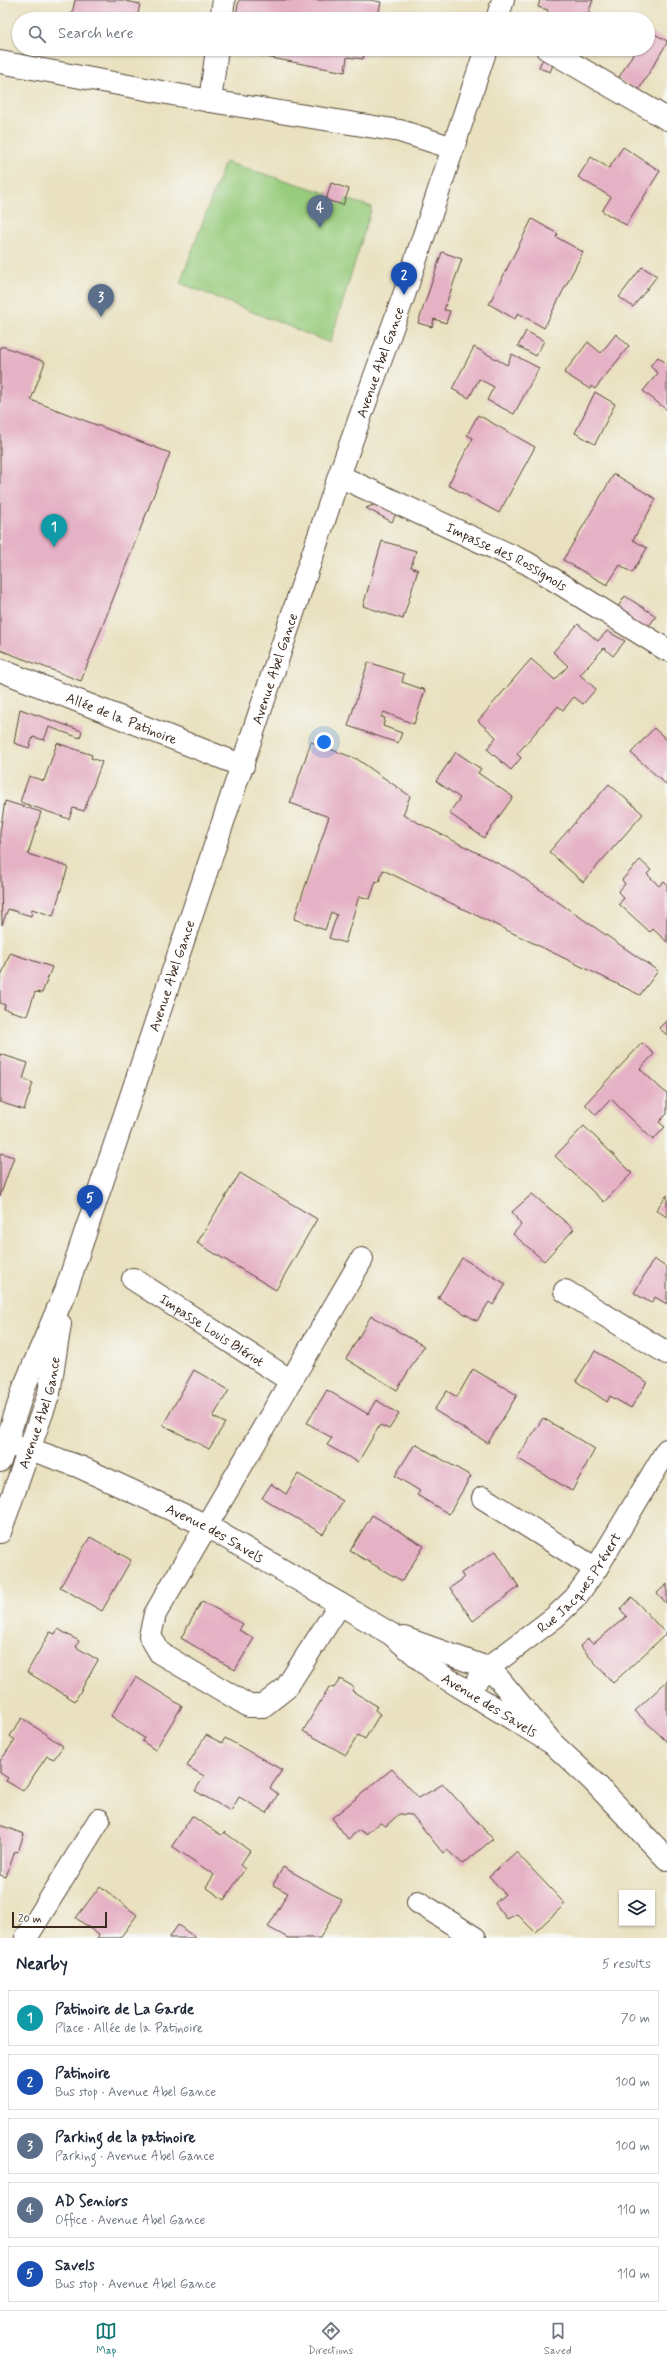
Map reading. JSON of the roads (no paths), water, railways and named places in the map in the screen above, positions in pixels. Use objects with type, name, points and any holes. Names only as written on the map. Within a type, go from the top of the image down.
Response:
[{"type":"street","points":[[222,12],[224,0]]},
{"type":"street","points":[[499,12],[503,0]]},
{"type":"street","points":[[210,101],[216,56]]},
{"type":"street","name":"Avenue Abel Gance","points":[[2,1449],[25,1386],[66,1290],[339,476],[484,56]]},
{"type":"street","points":[[559,56],[667,119]]},
{"type":"street","points":[[0,62],[210,101],[400,131],[453,148]]},
{"type":"street","name":"Impasse des Rossignols","points":[[339,476],[527,563],[667,650]]},
{"type":"street","name":"Allée de la Patinoire","points":[[0,670],[243,766]]},
{"type":"street","points":[[340,1604],[286,1688],[263,1706],[249,1706],[160,1653],[150,1636],[155,1614],[362,1259]]},
{"type":"street","name":"Impasse Louis Blériot","points":[[133,1279],[291,1381]]},
{"type":"street","name":"Avenue Abel Gance","points":[[0,1532],[49,1393],[66,1290]]},
{"type":"street","points":[[565,1291],[667,1353]]},
{"type":"street","name":"Avenue des Savels","points":[[2,1449],[29,1450],[80,1466],[207,1526],[391,1634],[436,1672],[466,1692],[552,1743]]},
{"type":"street","name":"Rue Jacques Prévert","points":[[466,1692],[488,1668],[556,1617],[575,1598],[596,1569],[667,1450]]},
{"type":"street","points":[[483,1498],[596,1569]]},
{"type":"street","name":"Avenue des Savels","points":[[391,1634],[488,1668],[499,1679],[552,1743],[592,1780],[667,1859]]},
{"type":"street","points":[[26,1938],[98,1820]]},
{"type":"street","points":[[418,1902],[475,1938]]},
{"type":"place","name":"AD Seniors","points":[[320,228]]},
{"type":"place","name":"Patinoire","points":[[404,295]]},
{"type":"place","name":"Parking de la patinoire","points":[[101,317]]},
{"type":"place","name":"Patinoire de La Garde","points":[[54,547]]},
{"type":"place","name":"Savels","points":[[90,1218]]}]
